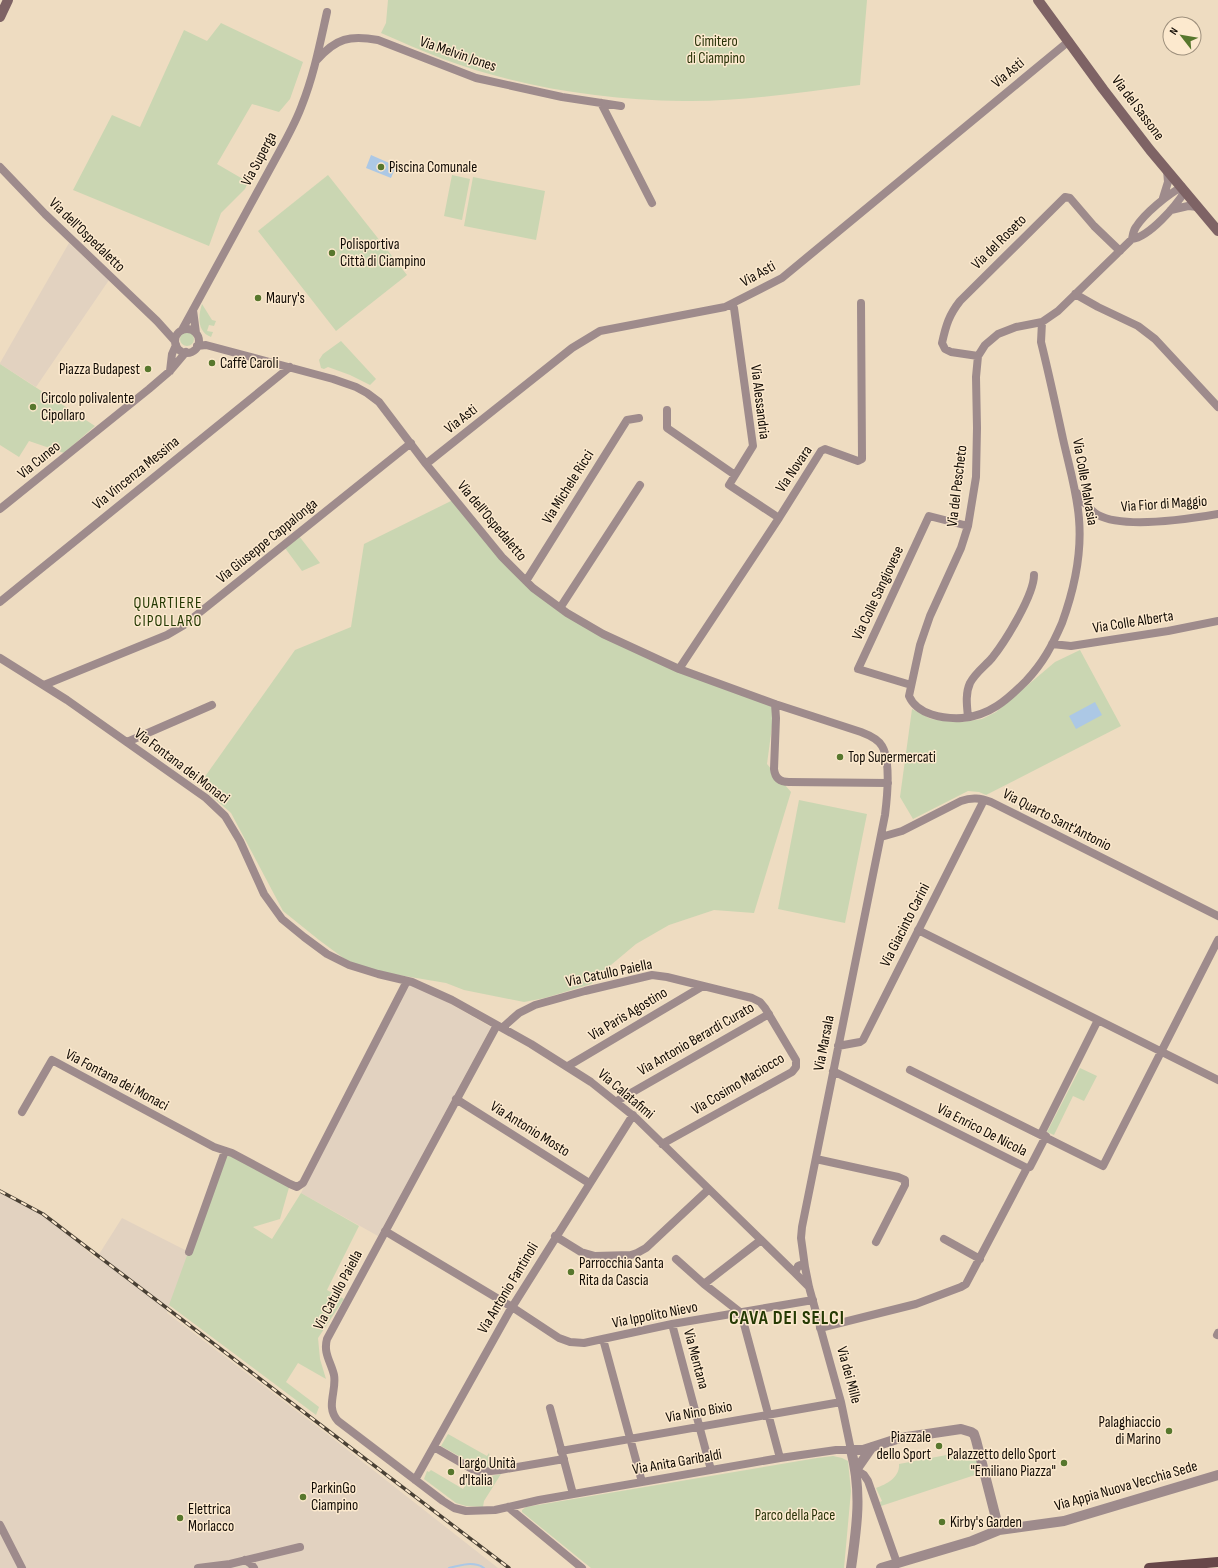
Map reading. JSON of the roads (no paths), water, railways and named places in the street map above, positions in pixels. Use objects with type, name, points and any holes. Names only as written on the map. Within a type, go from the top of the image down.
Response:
[{"type":"main road","name":"Via del Sassone","points":[[1038,0],[1103,89],[1167,170],[1218,231]]},
{"type":"main road","points":[[1149,1568],[1218,1562]]},
{"type":"street","name":"Via Superga","points":[[180,331],[283,145],[302,105],[315,62],[327,12]]},
{"type":"street","name":"Via Melvin Jones","points":[[315,62],[330,47],[339,41],[348,38],[365,38],[378,40],[476,78],[562,97],[622,106]]},
{"type":"street","name":"Via Asti","points":[[426,464],[572,348],[601,331],[725,307],[783,277],[1069,41]]},
{"type":"street","points":[[601,103],[652,203]]},
{"type":"street","name":"Via dell'Ospedaletto","points":[[0,167],[45,214],[157,321],[176,343]]},
{"type":"street","points":[[1160,202],[1167,189],[1167,170]]},
{"type":"street","points":[[978,356],[991,339],[1008,329],[1042,322],[1058,311],[1132,239],[1136,227],[1160,202],[1174,191],[1183,189]]},
{"type":"street","points":[[1132,239],[1139,238],[1144,235],[1170,210],[1183,189]]},
{"type":"street","name":"Via del Roseto","points":[[978,356],[951,352],[945,349],[942,343],[947,321],[953,310],[960,301],[1065,197],[1070,198],[1094,226],[1120,251]]},
{"type":"street","points":[[1170,210],[1183,206],[1198,207]]},
{"type":"street","points":[[1075,294],[1098,308],[1138,326],[1149,334],[1218,407]]},
{"type":"street","name":"Via Novara","points":[[679,669],[779,518],[821,451],[826,449],[858,461],[862,459],[861,303]]},
{"type":"street","name":"Via Alessandria","points":[[730,305],[734,308],[753,446],[735,475]]},
{"type":"street","points":[[176,343],[179,350],[186,352],[192,351],[197,346],[197,335],[193,310]]},
{"type":"street","name":"Via dell'Ospedaletto","points":[[157,321],[180,331]]},
{"type":"street","name":"Via Colle Malvasia","points":[[911,685],[909,696],[912,702],[927,712],[938,716],[954,718],[978,716],[991,710],[1017,690],[1043,662],[1068,606],[1075,578],[1080,530],[1075,491],[1041,342],[1042,322]]},
{"type":"street","points":[[170,371],[172,354],[180,331],[189,329],[206,345]]},
{"type":"street","name":"Via dell'Ospedaletto","points":[[197,346],[206,345],[290,367],[333,379],[356,387],[367,393],[379,402],[426,464],[502,557],[533,588],[560,608],[603,634],[679,669],[775,704],[848,727],[872,737],[879,743],[884,751],[888,783],[881,837]]},
{"type":"street","name":"Via Cuneo","points":[[1,504],[149,389],[170,371],[186,352]]},
{"type":"street","name":"Via del Pescheto","points":[[911,685],[920,645],[930,616],[961,548],[968,526],[976,477],[976,377],[978,356]]},
{"type":"street","name":"Via Vincenza Messina","points":[[0,602],[290,367]]},
{"type":"street","points":[[667,410],[667,428],[735,475],[729,484],[730,487],[779,518]]},
{"type":"street","name":"Via Michele Ricci","points":[[526,580],[627,420],[639,418]]},
{"type":"street","name":"Via Giuseppe Cappalonga","points":[[44,685],[167,634],[184,625],[411,443]]},
{"type":"street","points":[[560,608],[640,485]]},
{"type":"street","name":"Via Fior di Maggio","points":[[1075,491],[1091,510],[1106,518],[1129,523],[1194,518],[1218,514]]},
{"type":"street","name":"Via Colle Sangiovese","points":[[911,685],[858,669],[929,516],[968,526]]},
{"type":"street","points":[[968,717],[966,697],[971,682],[992,658],[1012,629],[1030,592],[1034,575]]},
{"type":"street","name":"Via Colle Alberta","points":[[1052,644],[1072,646],[1168,632],[1218,621]]},
{"type":"street","name":"Via Fontana dei Monaci","points":[[0,658],[67,700],[206,798],[225,816],[240,842],[264,894],[282,919],[304,937]]},
{"type":"street","points":[[775,704],[776,718],[774,769],[778,779],[788,782],[888,783]]},
{"type":"street","points":[[127,742],[212,705]]},
{"type":"street","name":"Via Quarto Sant'Antonio","points":[[881,837],[902,831],[961,801],[974,798],[984,800],[1218,916]]},
{"type":"street","name":"Via Giacinto Carini","points":[[838,1046],[862,1041],[984,800]]},
{"type":"street","name":"Via Marsala","points":[[799,1269],[803,1255],[801,1232],[881,837]]},
{"type":"street","points":[[918,930],[1218,1080]]},
{"type":"street","name":"Via Calatafimi","points":[[304,937],[327,954],[349,965],[407,981],[452,1000],[568,1066],[596,1085],[633,1115],[708,1190],[761,1240],[799,1269]]},
{"type":"street","points":[[910,1070],[1103,1166],[1218,940]]},
{"type":"street","name":"Via Catullo Paiella","points":[[508,1507],[476,1511],[460,1510],[442,1501],[338,1421],[334,1415],[331,1405],[334,1380],[326,1352],[326,1341],[456,1099],[500,1026],[519,1013],[535,1005],[586,990],[644,976],[664,976],[754,999],[762,1004],[769,1014]]},
{"type":"street","points":[[189,1252],[225,1151],[297,1187],[303,1183],[407,981]]},
{"type":"street","name":"Via Paris Agostino","points":[[568,1066],[703,986]]},
{"type":"street","name":"Via Antonio Berardi Curato","points":[[617,1101],[769,1014]]},
{"type":"street","name":"Via Cosimo Maciocco","points":[[662,1144],[793,1071],[796,1067],[796,1062],[769,1014]]},
{"type":"street","points":[[1027,1168],[1030,1167],[1043,1135],[1098,1020]]},
{"type":"street","name":"Via Fontana dei Monaci","points":[[22,1112],[52,1060],[180,1129],[225,1151]]},
{"type":"street","name":"Via Enrico De Nicola","points":[[820,1328],[916,1304],[961,1287],[969,1280],[1027,1168],[833,1071]]},
{"type":"street","name":"Via Antonio Mosto","points":[[456,1099],[589,1183]]},
{"type":"street","name":"Via Antonio Fantinoli","points":[[415,1480],[512,1307],[555,1236],[633,1115]]},
{"type":"street","points":[[816,1159],[905,1180],[905,1185],[876,1242]]},
{"type":"street","points":[[555,1236],[581,1252],[590,1255],[635,1254],[646,1248],[708,1190]]},
{"type":"street","name":"Via Ippolito Nievo","points":[[385,1231],[566,1341],[581,1343],[672,1324],[813,1300]]},
{"type":"street","points":[[704,1284],[761,1240]]},
{"type":"street","points":[[944,1240],[980,1259]]},
{"type":"street","points":[[676,1259],[704,1284],[741,1313],[780,1458]]},
{"type":"street","points":[[799,1269],[809,1287]]},
{"type":"street","name":"Via dei Mille","points":[[799,1269],[809,1287],[813,1300],[841,1402],[856,1470],[858,1511],[851,1568]]},
{"type":"street","name":"Via Mentana","points":[[672,1324],[711,1470]]},
{"type":"street","points":[[603,1339],[642,1482]]},
{"type":"street","name":"Via Nino Bixio","points":[[434,1447],[478,1471],[484,1472],[500,1470],[630,1439],[841,1402]]},
{"type":"street","points":[[550,1408],[573,1494]]},
{"type":"street","points":[[851,1450],[863,1450],[900,1438],[961,1429],[971,1432],[974,1434],[976,1440],[1000,1530]]},
{"type":"street","points":[[856,1470],[872,1447]]},
{"type":"street","name":"Via Anita Garibaldi","points":[[508,1507],[573,1494],[780,1458],[836,1450],[851,1450]]},
{"type":"street","name":"Via dei Mille","points":[[856,1470],[864,1475],[868,1481],[897,1563]]},
{"type":"street","name":"Via Appia Nuova Vecchia Sede","points":[[881,1568],[972,1541],[1000,1530],[1064,1521],[1218,1475]]},
{"type":"street","points":[[508,1507],[582,1568]]},
{"type":"street","points":[[0,1525],[22,1568]]},
{"type":"street","points":[[198,1568],[244,1560],[300,1547]]},
{"type":"street","points":[[244,1560],[252,1564],[254,1568]]},
{"type":"water","name":"Piscina Comunale","points":[[371,155],[396,166],[391,178],[366,168]]},
{"type":"water","points":[[1095,702],[1102,715],[1076,729],[1069,716]]},
{"type":"waterway","points":[[449,1568],[471,1564],[484,1568]]},
{"type":"railway","points":[[0,1191],[43,1214],[509,1568]]},
{"type":"place","name":"Piscina Comunale","points":[[381,167]]},
{"type":"place","name":"Polisportiva Città di Ciampino","points":[[332,253]]},
{"type":"place","name":"Maury's","points":[[258,298]]},
{"type":"place","name":"Caffè Caroli","points":[[212,363]]},
{"type":"place","name":"Piazza Budapest","points":[[148,369]]},
{"type":"place","name":"Circolo polivalente Cipollaro","points":[[33,407]]},
{"type":"place","name":"Top Supermercati","points":[[840,757]]},
{"type":"place","name":"Parrocchia Santa Rita da Cascia","points":[[571,1272]]},
{"type":"place","name":"Palaghiaccio di Marino","points":[[1169,1431]]},
{"type":"place","name":"Piazzale dello Sport","points":[[939,1446]]},
{"type":"place","name":"Palazzetto dello Sport \"Emiliano Piazza\"","points":[[1064,1463]]},
{"type":"place","name":"Largo Unità d'Italia","points":[[451,1472]]},
{"type":"place","name":"ParkinGo Ciampino","points":[[303,1497]]},
{"type":"place","name":"Elettrica Morlacco","points":[[180,1518]]},
{"type":"place","name":"Kirby's Garden","points":[[942,1522]]},
{"type":"district","name":"QUARTIERE CIPOLLARO","points":[[168,612]]},
{"type":"district","name":"CAVA DEI SELCI","points":[[787,1318]]},
{"type":"park label","name":"Cimitero di Ciampino","points":[[716,50]]},
{"type":"park label","name":"Parco della Pace","points":[[795,1515]]}]
